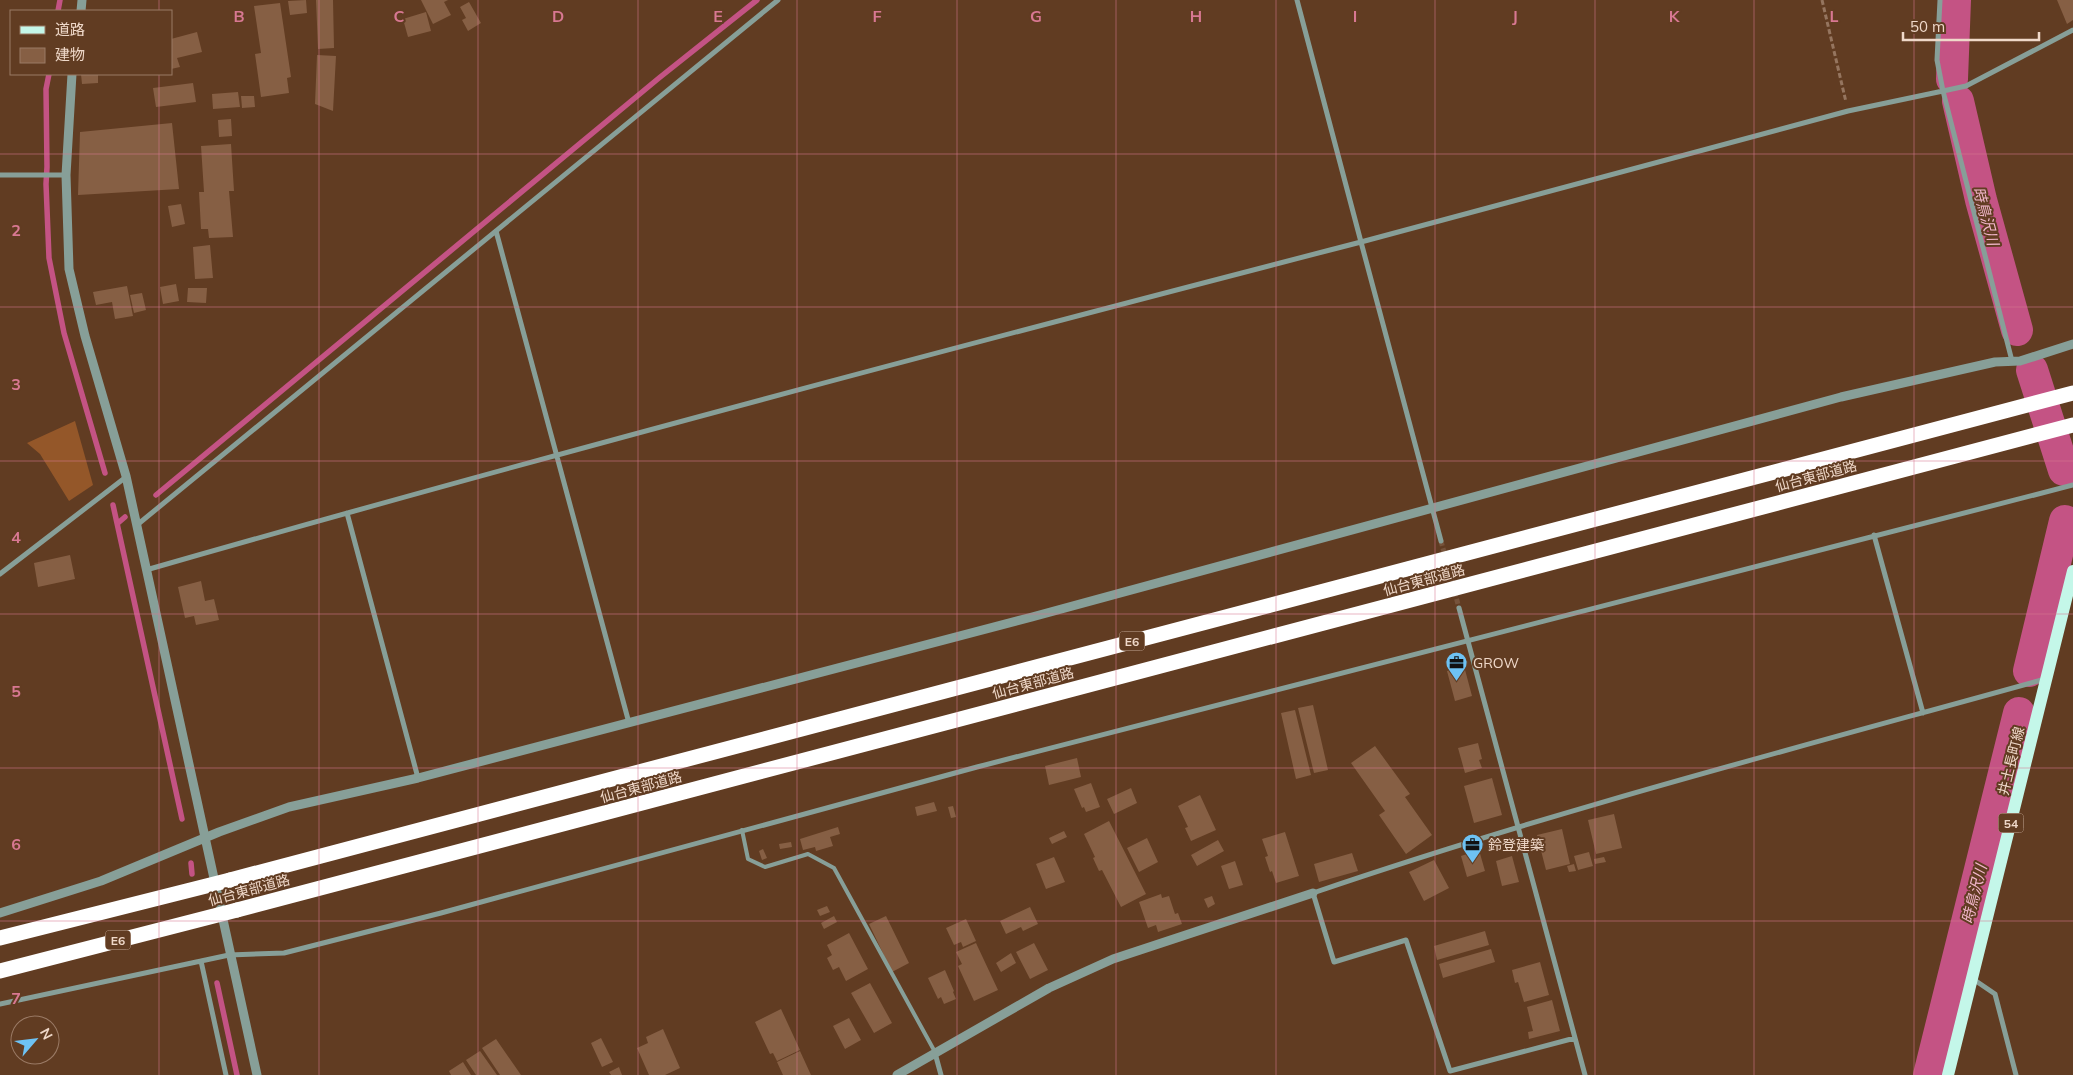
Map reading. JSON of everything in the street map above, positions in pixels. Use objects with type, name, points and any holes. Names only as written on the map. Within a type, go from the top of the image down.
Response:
[{"type":"highway","name":"仙台東部道路","points":[[0,938],[230,880],[2073,393]]},
{"type":"highway","name":"仙台東部道路","points":[[0,971],[2073,425]]},
{"type":"main road","name":"井土長町線","points":[[1948,1075],[2073,571]]},
{"type":"street","points":[[137,525],[778,0]]},
{"type":"street","points":[[1297,0],[1441,540]]},
{"type":"street","points":[[1940,0],[1937,60],[1943,91],[2012,361]]},
{"type":"street","points":[[146,570],[346,513],[955,348],[1362,242],[1848,111],[1966,86],[2073,30]]},
{"type":"street","points":[[72,75],[62,175],[69,269],[85,336],[126,476],[229,955],[257,1075]]},
{"type":"street","points":[[0,175],[62,175]]},
{"type":"street","points":[[496,230],[629,723]]},
{"type":"street","points":[[0,912],[101,881],[204,838],[289,807],[418,778],[1032,617],[1841,397],[1995,362],[2012,361],[2050,352],[2073,344]]},
{"type":"street","points":[[0,574],[126,476]]},
{"type":"street","points":[[0,1004],[229,955],[284,953],[441,913],[986,764],[2073,485]]},
{"type":"street","points":[[346,513],[418,778]]},
{"type":"street","points":[[1874,535],[1923,713]]},
{"type":"street","points":[[1459,608],[1585,1075]]},
{"type":"street","points":[[897,1075],[1049,988],[1113,959],[1414,858],[1519,826],[2048,678]]},
{"type":"street","points":[[1313,893],[1334,962],[1406,940],[1450,1071],[1575,1038]]},
{"type":"street","points":[[200,961],[226,1075]]},
{"type":"street","points":[[1972,978],[1995,994],[2016,1075]]},
{"type":"street","points":[[935,1053],[941,1075]]},
{"type":"lane","points":[[742,830],[748,859],[765,867],[808,854],[834,868],[935,1053]]},
{"type":"path","points":[[1822,0],[1848,111]]},
{"type":"shaded area","points":[[75,421],[93,485],[69,501],[40,454],[27,443]]},
{"type":"building","points":[[306,0],[307,13],[290,15],[288,1]]},
{"type":"building","points":[[316,0],[333,0],[334,48],[318,49]]},
{"type":"building","points":[[421,0],[448,0],[444,2],[451,15],[433,24]]},
{"type":"building","points":[[2057,0],[2073,0],[2073,20],[2067,24]]},
{"type":"building","points":[[469,2],[481,23],[468,31],[462,20],[466,18],[460,7]]},
{"type":"building","points":[[280,3],[291,77],[287,78],[289,93],[261,97],[255,54],[261,53],[254,6]]},
{"type":"building","points":[[426,12],[431,31],[408,37],[403,19]]},
{"type":"building","points":[[197,32],[202,52],[177,58],[180,67],[172,69],[172,39]]},
{"type":"building","points":[[317,55],[336,56],[333,111],[315,104]]},
{"type":"building","points":[[81,75],[98,75],[98,83],[82,84]]},
{"type":"building","points":[[193,83],[196,102],[156,107],[153,88]]},
{"type":"building","points":[[238,92],[240,107],[213,109],[212,94]]},
{"type":"building","points":[[241,96],[254,96],[255,107],[242,108]]},
{"type":"building","points":[[231,119],[232,136],[219,137],[218,120]]},
{"type":"building","points":[[172,123],[179,189],[78,195],[80,132]]},
{"type":"building","points":[[231,144],[234,191],[229,191],[233,237],[209,238],[208,229],[201,229],[199,192],[204,192],[201,146]]},
{"type":"building","points":[[181,204],[185,224],[172,227],[168,206]]},
{"type":"building","points":[[210,245],[213,278],[195,279],[193,247]]},
{"type":"building","points":[[176,284],[179,301],[163,304],[160,287]]},
{"type":"building","points":[[127,286],[133,316],[115,319],[112,302],[96,305],[93,292]]},
{"type":"building","points":[[188,288],[207,288],[206,303],[187,302]]},
{"type":"building","points":[[142,293],[146,310],[134,313],[130,295]]},
{"type":"building","points":[[70,555],[75,579],[38,587],[34,563]]},
{"type":"building","points":[[201,581],[205,601],[214,599],[219,620],[196,625],[194,616],[185,618],[178,587]]},
{"type":"building","points":[[1464,666],[1472,696],[1455,701],[1447,671]]},
{"type":"building","points":[[1313,705],[1328,770],[1314,773],[1298,708]]},
{"type":"building","points":[[1295,710],[1311,775],[1296,779],[1281,713]]},
{"type":"building","points":[[1478,743],[1482,759],[1479,760],[1482,768],[1465,773],[1458,748]]},
{"type":"building","points":[[1375,746],[1410,794],[1405,797],[1432,835],[1406,854],[1379,815],[1385,811],[1351,763]]},
{"type":"building","points":[[1077,758],[1081,777],[1049,785],[1045,766]]},
{"type":"building","points":[[1492,778],[1502,815],[1474,823],[1464,786]]},
{"type":"building","points":[[1091,783],[1100,807],[1086,812],[1084,807],[1082,808],[1074,789]]},
{"type":"building","points":[[1131,788],[1137,803],[1114,814],[1107,799]]},
{"type":"building","points":[[1200,795],[1216,830],[1191,841],[1185,828],[1188,827],[1178,806]]},
{"type":"building","points":[[934,802],[937,811],[917,816],[915,807]]},
{"type":"building","points":[[953,806],[956,817],[951,818],[948,807]]},
{"type":"building","points":[[1614,814],[1622,848],[1596,854],[1588,820]]},
{"type":"building","points":[[1109,821],[1146,894],[1121,907],[1102,870],[1099,871],[1093,858],[1095,857],[1084,834]]},
{"type":"building","points":[[838,827],[840,834],[830,837],[833,846],[816,851],[815,847],[803,850],[800,839]]},
{"type":"building","points":[[1562,829],[1570,864],[1546,870],[1537,835]]},
{"type":"building","points":[[1064,831],[1067,837],[1052,844],[1049,838]]},
{"type":"building","points":[[1285,832],[1299,876],[1276,883],[1265,857],[1268,856],[1262,839]]},
{"type":"building","points":[[1147,838],[1158,862],[1139,872],[1127,848]]},
{"type":"building","points":[[1218,840],[1224,851],[1197,866],[1191,855]]},
{"type":"building","points":[[791,842],[792,847],[780,849],[779,844]]},
{"type":"building","points":[[763,849],[767,858],[762,860],[759,851]]},
{"type":"building","points":[[1479,850],[1485,871],[1467,877],[1461,856]]},
{"type":"building","points":[[1589,852],[1593,866],[1578,870],[1574,856]]},
{"type":"building","points":[[1352,853],[1358,871],[1319,882],[1314,864]]},
{"type":"building","points":[[1512,856],[1519,882],[1502,886],[1496,861]]},
{"type":"building","points":[[1054,857],[1065,882],[1046,889],[1036,864]]},
{"type":"building","points":[[1604,857],[1606,862],[1595,864],[1594,859]]},
{"type":"building","points":[[1434,860],[1449,888],[1424,901],[1409,872]]},
{"type":"building","points":[[1235,861],[1243,885],[1229,889],[1221,866]]},
{"type":"building","points":[[1574,864],[1576,871],[1569,872],[1567,866]]},
{"type":"building","points":[[1161,894],[1162,898],[1169,896],[1175,914],[1178,913],[1182,924],[1158,932],[1156,925],[1148,928],[1139,902]]},
{"type":"building","points":[[1212,896],[1215,904],[1208,908],[1204,899]]},
{"type":"building","points":[[827,906],[830,912],[820,916],[817,910]]},
{"type":"building","points":[[1030,907],[1038,924],[1023,931],[1021,927],[1006,934],[1000,921]]},
{"type":"building","points":[[834,916],[837,922],[824,929],[821,923]]},
{"type":"building","points":[[886,916],[909,963],[892,972],[869,924]]},
{"type":"building","points":[[966,919],[976,941],[963,947],[961,942],[954,945],[946,928]]},
{"type":"building","points":[[1485,931],[1489,945],[1437,960],[1434,946]]},
{"type":"building","points":[[849,933],[868,969],[846,981],[839,967],[833,970],[827,958],[832,955],[827,945]]},
{"type":"building","points":[[976,943],[998,990],[974,1001],[958,966],[962,964],[956,952]]},
{"type":"building","points":[[1034,943],[1048,970],[1030,979],[1016,952]]},
{"type":"building","points":[[1491,949],[1495,962],[1443,978],[1439,964]]},
{"type":"building","points":[[1011,953],[1016,963],[1001,972],[996,963]]},
{"type":"building","points":[[1540,962],[1549,995],[1524,1002],[1518,982],[1515,983],[1512,970]]},
{"type":"building","points":[[945,970],[956,999],[944,1004],[941,997],[938,999],[928,978]]},
{"type":"building","points":[[870,983],[892,1023],[874,1033],[851,993]]},
{"type":"building","points":[[1552,1000],[1560,1031],[1529,1039],[1528,1032],[1533,1031],[1527,1007]]},
{"type":"building","points":[[781,1009],[800,1050],[777,1061],[773,1053],[770,1054],[755,1022]]},
{"type":"building","points":[[849,1018],[861,1040],[845,1049],[833,1026]]},
{"type":"building","points":[[663,1029],[680,1068],[665,1075],[649,1075],[637,1048],[648,1043],[646,1037]]},
{"type":"building","points":[[601,1038],[613,1062],[602,1067],[591,1043]]},
{"type":"building","points":[[496,1039],[521,1075],[500,1075],[482,1048]]},
{"type":"building","points":[[480,1051],[497,1075],[476,1075],[466,1060]]},
{"type":"building","points":[[800,1051],[811,1075],[783,1075],[777,1062]]},
{"type":"building","points":[[463,1062],[471,1075],[451,1075],[449,1071]]},
{"type":"building","points":[[619,1067],[622,1075],[611,1075],[609,1072]]},
{"type":"waterway","points":[[58,10],[60,0]]},
{"type":"waterway","points":[[156,495],[659,78],[757,0]]},
{"type":"waterway","name":"時鳥沢川","points":[[1952,79],[1955,0]]},
{"type":"waterway","points":[[49,75],[46,89],[46,184],[49,258],[64,333],[105,473]]},
{"type":"waterway","name":"時鳥沢川","points":[[1958,101],[1981,200],[2017,330]]},
{"type":"waterway","name":"時鳥沢川","points":[[2032,370],[2064,470]]},
{"type":"waterway","points":[[113,505],[182,819]]},
{"type":"waterway","points":[[118,523],[125,517]]},
{"type":"waterway","name":"時鳥沢川","points":[[2029,671],[2065,521]]},
{"type":"waterway","name":"時鳥沢川","points":[[1929,1075],[2019,713]]},
{"type":"waterway","points":[[191,863],[192,874]]},
{"type":"waterway","points":[[217,983],[237,1075]]},
{"type":"tunnel","points":[[1441,541],[1459,608]]},
{"type":"place","name":"GROW","points":[[1457,682]]},
{"type":"place","name":"鈴登建築","points":[[1472,864]]}]
